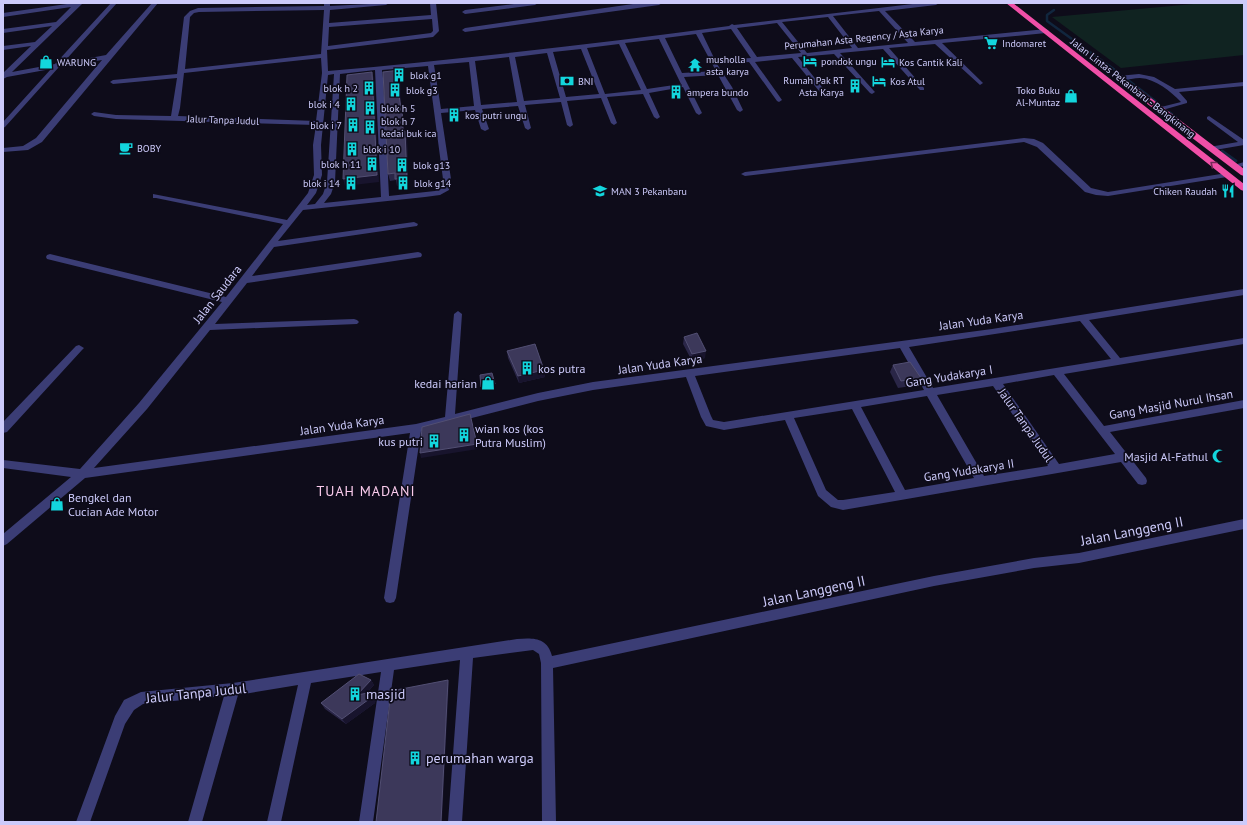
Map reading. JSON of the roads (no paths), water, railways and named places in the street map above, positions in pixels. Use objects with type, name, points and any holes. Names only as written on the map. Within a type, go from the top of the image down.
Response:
[{"type":"highway","name":"Jalan Lintas Pekanbaru - Bangkinang","points":[[1009,3],[1244,188]]},
{"type":"highway","name":"Jalan Lintas Pekanbaru - Bangkinang","points":[[1021,3],[1244,174]]},
{"type":"street","points":[[4,76],[80,3]]},
{"type":"street","points":[[3,15],[80,3]]},
{"type":"street","points":[[3,126],[114,3]]},
{"type":"street","points":[[3,150],[25,148],[39,140],[154,3]]},
{"type":"street","name":"Jalur Tanpa Judul","points":[[319,123],[174,118],[177,108],[187,17],[192,12],[204,10],[386,3]]},
{"type":"street","points":[[113,82],[180,74],[428,36],[435,34],[433,3]]},
{"type":"street","points":[[465,12],[492,6],[535,3]]},
{"type":"street","points":[[465,30],[659,3]]},
{"type":"street","points":[[325,73],[472,60],[661,37],[732,26],[936,3]]},
{"type":"street","name":"Jalan Saudara","points":[[3,542],[82,474],[179,364],[312,193],[318,175],[317,145],[325,73],[324,52],[327,6]]},
{"type":"street","points":[[881,10],[913,44]]},
{"type":"street","points":[[829,15],[856,50]]},
{"type":"street","points":[[326,25],[434,16]]},
{"type":"street","points":[[778,21],[805,54]]},
{"type":"street","points":[[3,31],[58,23]]},
{"type":"street","points":[[732,26],[779,100]]},
{"type":"street","points":[[698,31],[713,62],[729,87],[740,110]]},
{"type":"street","name":"Perumahan Asta Regency / Asta Karya","points":[[713,62],[753,60],[936,41],[1046,32]]},
{"type":"street","points":[[661,37],[699,113]]},
{"type":"street","points":[[936,41],[980,83]]},
{"type":"street","points":[[621,42],[657,117]]},
{"type":"street","points":[[3,48],[38,43]]},
{"type":"street","points":[[584,46],[614,123]]},
{"type":"street","points":[[884,47],[922,89]]},
{"type":"street","points":[[549,50],[553,59],[570,125]]},
{"type":"street","points":[[836,52],[872,92]]},
{"type":"street","points":[[512,54],[521,103],[528,128]]},
{"type":"street","points":[[794,56],[826,96]]},
{"type":"street","points":[[4,76],[108,57]]},
{"type":"street","points":[[472,60],[478,107],[485,129]]},
{"type":"street","points":[[3,66],[17,63]]},
{"type":"street","points":[[300,208],[437,193],[446,188],[447,179],[431,63]]},
{"type":"street","points":[[378,68],[380,78],[385,199]]},
{"type":"street","points":[[317,207],[327,194],[331,182],[337,72]]},
{"type":"street","points":[[680,75],[720,73]]},
{"type":"street","points":[[1118,78],[1139,76],[1152,78],[1174,91],[1185,102],[1159,109]]},
{"type":"street","points":[[1174,91],[1244,84]]},
{"type":"street","points":[[438,111],[644,92],[685,85]]},
{"type":"street","points":[[94,114],[116,117],[174,118]]},
{"type":"street","points":[[1209,118],[1244,143]]},
{"type":"street","points":[[745,174],[1024,140],[1040,145],[1088,190],[1096,193],[1108,194],[1227,175]]},
{"type":"street","points":[[317,145],[333,143]]},
{"type":"street","points":[[1212,149],[1244,143]]},
{"type":"street","points":[[1235,166],[1244,164]]},
{"type":"street","points":[[156,196],[289,223]]},
{"type":"street","points":[[272,245],[414,224]]},
{"type":"street","points":[[244,280],[418,255]]},
{"type":"street","points":[[50,257],[228,300]]},
{"type":"street","name":"Jalan Yuda Karya","points":[[3,464],[82,474],[416,428],[538,397],[593,386],[903,345],[1244,292]]},
{"type":"street","points":[[450,419],[458,314]]},
{"type":"street","points":[[1083,318],[1118,362]]},
{"type":"street","points":[[208,327],[354,322]]},
{"type":"street","name":"Gang Yudakarya I","points":[[690,374],[706,417],[710,423],[724,426],[1244,341]]},
{"type":"street","points":[[903,345],[981,481]]},
{"type":"street","points":[[3,430],[79,348]]},
{"type":"street","points":[[1056,371],[1142,481]]},
{"type":"street","name":"Jalur Tanpa Judul","points":[[996,382],[1056,468]]},
{"type":"street","points":[[854,404],[902,494]]},
{"type":"street","name":"Gang Masjid Nurul Ihsan","points":[[1102,430],[1244,404]]},
{"type":"street","name":"Gang Yudakarya II","points":[[788,416],[822,493],[835,504],[843,505],[1123,457]]},
{"type":"street","points":[[390,598],[416,428]]},
{"type":"street","name":"Jalan Langgeng II","points":[[547,663],[934,581],[1034,563],[1079,558],[1244,524]]},
{"type":"street","name":"Jalur Tanpa Judul","points":[[83,822],[120,721],[129,705],[141,698],[233,689],[517,645],[535,644],[544,651],[547,663]]},
{"type":"street","points":[[455,822],[467,653]]},
{"type":"street","points":[[547,663],[549,822]]},
{"type":"street","points":[[366,822],[388,665]]},
{"type":"street","points":[[274,822],[306,678]]},
{"type":"street","points":[[194,822],[233,689]]},
{"type":"waterway","points":[[1054,10],[1047,15],[1047,21],[1119,73]]},
{"type":"waterway","points":[[1128,80],[1159,104]]},
{"type":"waterway","points":[[1169,112],[1176,117]]},
{"type":"waterway","points":[[1222,151],[1236,161]]},
{"type":"place","name":"Indomaret","points":[[991,43]]},
{"type":"place","name":"pondok ungu","points":[[810,61]]},
{"type":"place","name":"WARUNG","points":[[46,62]]},
{"type":"place","name":"Kos Cantik Kali","points":[[888,62]]},
{"type":"place","name":"musholla asta karya","points":[[695,65]]},
{"type":"place","name":"blok g1","points":[[399,75]]},
{"type":"place","name":"BNI","points":[[567,81]]},
{"type":"place","name":"Kos Atul","points":[[879,81]]},
{"type":"place","name":"Rumah Pak RT Asta Karya","points":[[855,86]]},
{"type":"place","name":"blok h 2","points":[[369,88]]},
{"type":"place","name":"blok g3","points":[[395,90]]},
{"type":"place","name":"ampera bundo","points":[[676,92]]},
{"type":"place","name":"Toko Buku Al-Muntaz","points":[[1071,96]]},
{"type":"place","name":"blok i 4","points":[[351,104]]},
{"type":"place","name":"blok h 5","points":[[370,108]]},
{"type":"place","name":"kos putri ungu","points":[[454,115]]},
{"type":"place","name":"blok i 7","points":[[353,125]]},
{"type":"place","name":"blok h 7 kedai buk ica","points":[[370,127]]},
{"type":"place","name":"BOBY","points":[[126,148]]},
{"type":"place","name":"blok i 10","points":[[352,149]]},
{"type":"place","name":"blok h 11","points":[[372,164]]},
{"type":"place","name":"blok g13","points":[[402,165]]},
{"type":"place","name":"blok i 14","points":[[351,183]]},
{"type":"place","name":"blok g14","points":[[403,183]]},
{"type":"place","name":"MAN 3 Pekanbaru","points":[[600,191]]},
{"type":"place","name":"Chiken Raudah","points":[[1228,191]]},
{"type":"place","name":"kos putra","points":[[527,368]]},
{"type":"place","name":"kedai harian","points":[[488,383]]},
{"type":"place","name":"wian kos (kos Putra Muslim)","points":[[464,435]]},
{"type":"place","name":"kus putri","points":[[434,441]]},
{"type":"place","name":"Masjid Al-Fathul","points":[[1219,456]]},
{"type":"place","name":"Bengkel dan Cucian Ade Motor","points":[[57,504]]},
{"type":"place","name":"masjid","points":[[355,694]]},
{"type":"place","name":"perumahan warga","points":[[415,758]]},
{"type":"district","name":"TUAH MADANI","points":[[366,491]]}]
